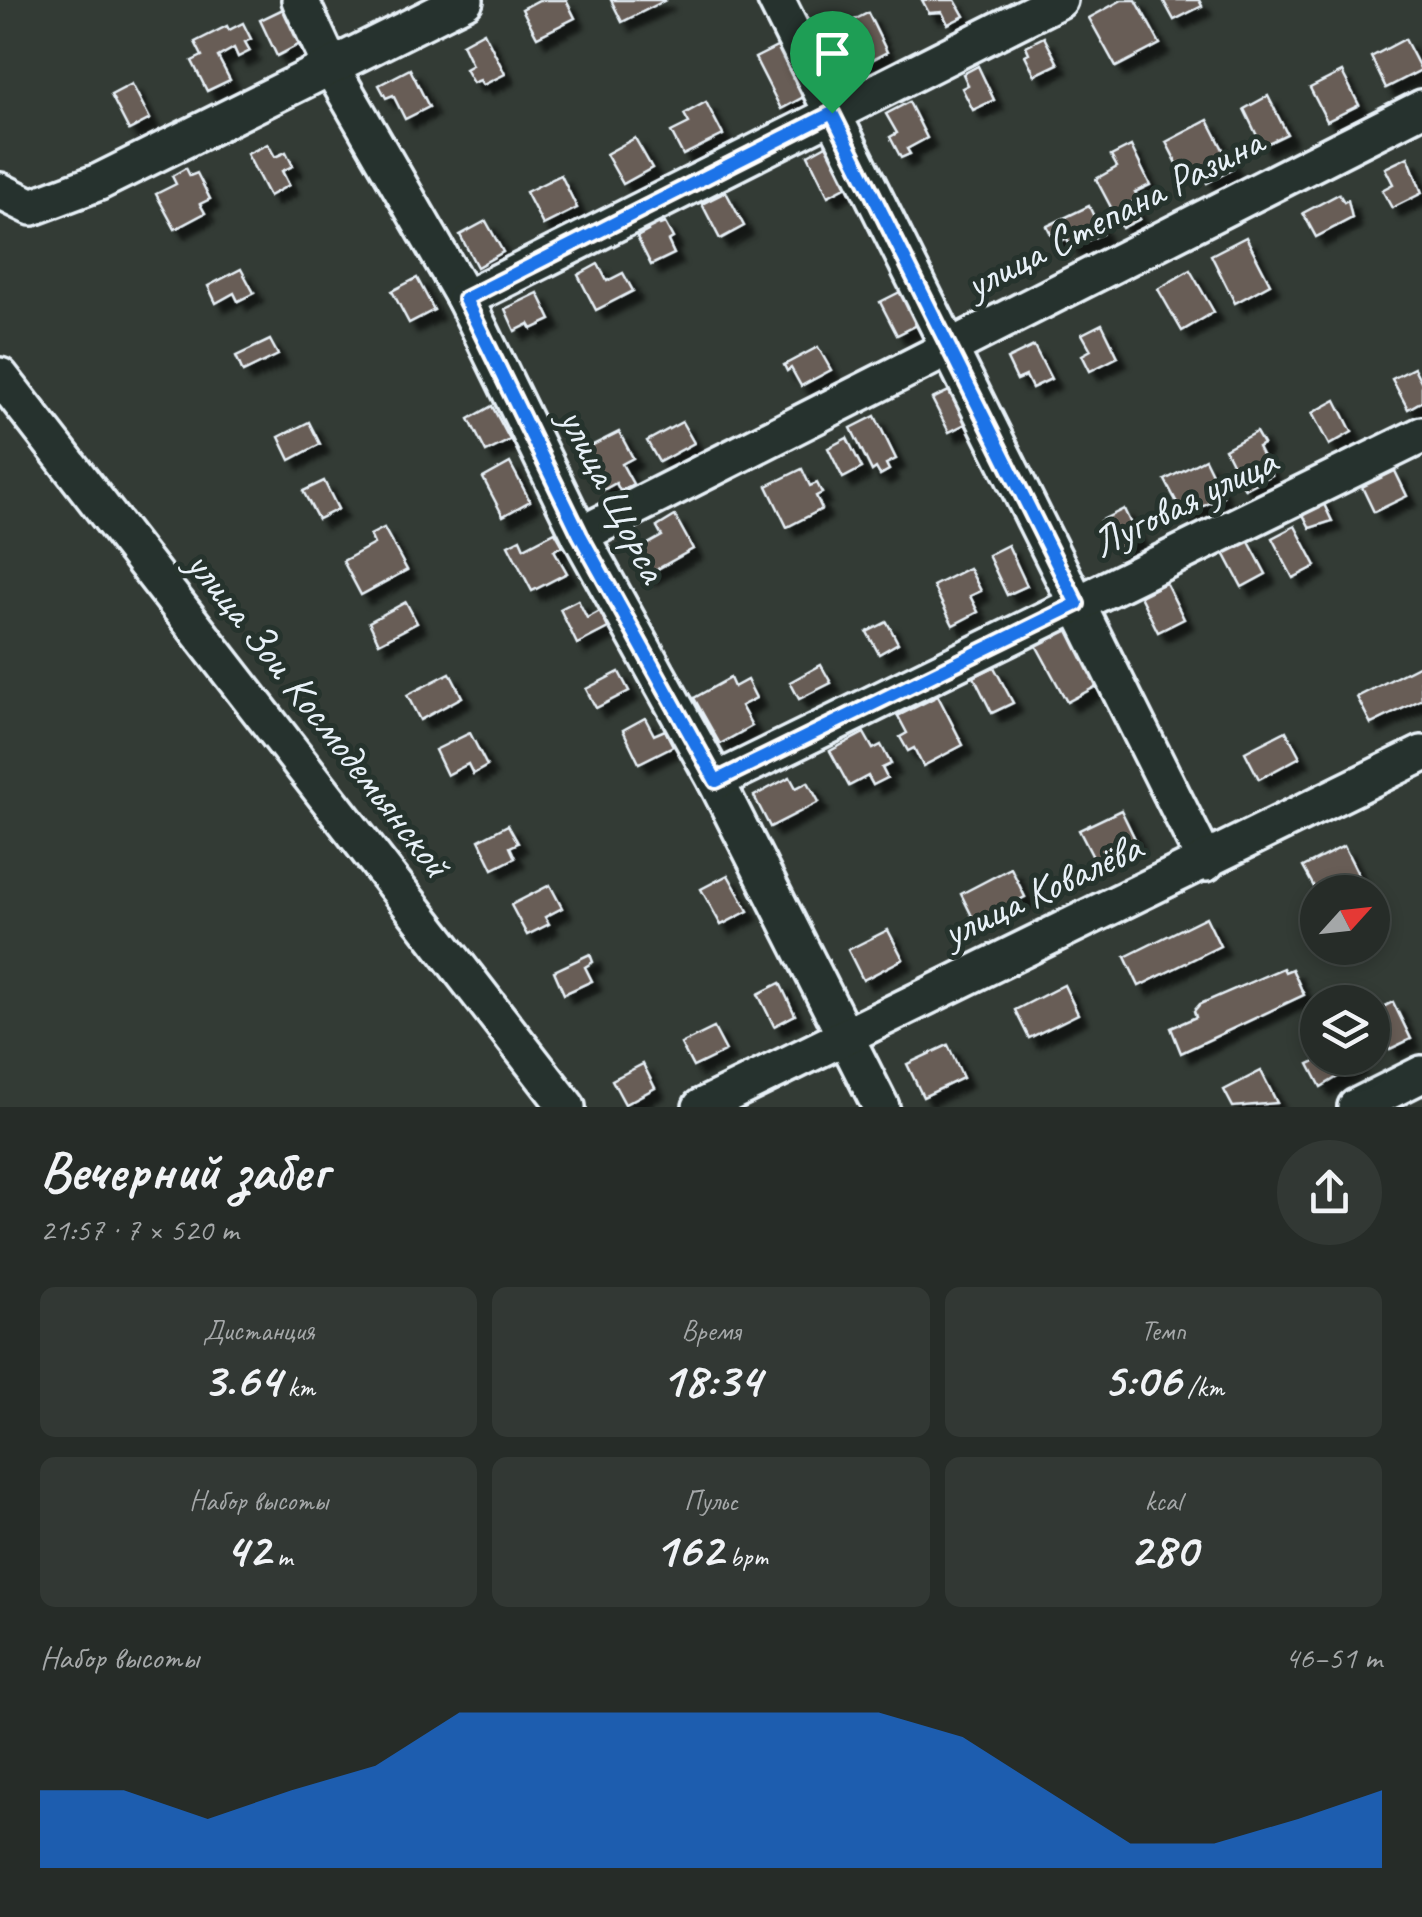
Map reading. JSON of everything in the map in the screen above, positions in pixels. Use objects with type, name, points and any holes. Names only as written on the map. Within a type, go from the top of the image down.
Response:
[{"type":"street","name":"улица Щорса","points":[[300,0],[332,68],[465,299],[580,535],[716,781],[881,1107]]},
{"type":"street","points":[[0,192],[32,207],[100,182],[466,0]]},
{"type":"street","points":[[776,0],[1206,862]]},
{"type":"street","points":[[465,299],[1059,0]]},
{"type":"street","name":"улица Степана Разина","points":[[580,535],[1422,108]]},
{"type":"street","name":"улица Зои Космодемьянской","points":[[0,376],[567,1107]]},
{"type":"street","name":"Луговая улица","points":[[716,781],[1422,435]]},
{"type":"street","name":"улица Ковалёва","points":[[701,1107],[842,1034],[1206,862],[1422,754]]},
{"type":"street","points":[[1356,1107],[1422,1074]]},
{"type":"building","points":[[539,0],[566,0],[575,18],[537,37],[522,9]]},
{"type":"building","points":[[611,0],[666,0],[622,22]]},
{"type":"building","points":[[922,0],[955,0],[964,16],[948,24],[942,12],[929,13]]},
{"type":"building","points":[[1122,0],[1136,0],[1160,44],[1116,67],[1089,18]]},
{"type":"building","points":[[1163,0],[1199,0],[1202,6],[1174,20]]},
{"type":"building","points":[[283,9],[300,44],[277,56],[260,20]]},
{"type":"building","points":[[868,13],[887,52],[862,65],[842,26]]},
{"type":"building","points":[[243,23],[251,39],[245,42],[250,51],[238,57],[234,48],[218,57],[230,80],[207,91],[192,61],[202,56],[195,42],[227,26],[229,30]]},
{"type":"building","points":[[484,32],[505,74],[483,85],[480,80],[473,83],[465,69],[472,65],[462,44]]},
{"type":"building","points":[[1044,37],[1058,64],[1035,75],[1025,55],[1029,53],[1026,46]]},
{"type":"building","points":[[1405,39],[1421,70],[1386,88],[1371,57]]},
{"type":"building","points":[[783,44],[809,94],[781,109],[755,58]]},
{"type":"building","points":[[978,66],[994,100],[973,110],[962,88],[968,85],[963,74]]},
{"type":"building","points":[[410,69],[429,107],[405,119],[393,95],[386,98],[379,85]]},
{"type":"building","points":[[1342,72],[1359,105],[1327,121],[1310,88]]},
{"type":"building","points":[[132,84],[150,119],[129,130],[111,95]]},
{"type":"building","points":[[1268,96],[1287,134],[1262,146],[1244,109]]},
{"type":"building","points":[[706,102],[723,135],[683,155],[671,132],[689,123],[684,114]]},
{"type":"building","points":[[909,102],[927,138],[907,149],[910,154],[901,158],[890,137],[897,133],[886,114]]},
{"type":"building","points":[[1208,120],[1233,169],[1207,183],[1200,170],[1182,173],[1166,142]]},
{"type":"building","points":[[635,138],[652,168],[623,184],[606,154]]},
{"type":"building","points":[[268,144],[275,157],[286,152],[293,166],[282,171],[289,185],[269,196],[247,154]]},
{"type":"building","points":[[828,144],[849,185],[828,196],[808,155]]},
{"type":"building","points":[[1131,146],[1150,185],[1135,192],[1139,198],[1131,203],[1140,219],[1122,228],[1096,179],[1117,167],[1111,156]]},
{"type":"building","points":[[1408,157],[1422,193],[1392,208],[1382,190],[1393,184],[1385,168]]},
{"type":"building","points":[[186,168],[190,176],[197,173],[210,199],[200,204],[205,213],[175,229],[156,194],[176,184],[172,176]]},
{"type":"building","points":[[561,175],[577,208],[543,225],[526,192]]},
{"type":"building","points":[[726,192],[744,226],[720,239],[702,204]]},
{"type":"building","points":[[1339,194],[1344,202],[1348,200],[1352,218],[1316,237],[1303,213]]},
{"type":"building","points":[[1089,206],[1102,234],[1071,248],[1067,238],[1056,244],[1047,226]]},
{"type":"building","points":[[656,218],[660,225],[665,223],[673,238],[668,241],[674,254],[651,265],[637,237],[648,231],[644,223]]},
{"type":"building","points":[[486,221],[503,252],[477,267],[460,235]]},
{"type":"building","points":[[1246,237],[1270,284],[1235,303],[1211,255]]},
{"type":"building","points":[[598,264],[607,281],[623,273],[633,291],[596,310],[578,275]]},
{"type":"building","points":[[241,269],[254,293],[238,301],[234,293],[216,303],[208,286]]},
{"type":"building","points":[[1190,270],[1214,312],[1182,331],[1158,289]]},
{"type":"building","points":[[417,278],[434,310],[409,323],[392,291]]},
{"type":"building","points":[[910,287],[927,320],[897,335],[880,302]]},
{"type":"building","points":[[538,293],[551,320],[532,329],[529,324],[515,331],[505,309]]},
{"type":"building","points":[[1102,324],[1118,357],[1090,371],[1082,355],[1091,350],[1082,334]]},
{"type":"building","points":[[270,340],[278,355],[243,372],[236,356]]},
{"type":"building","points":[[1034,346],[1051,379],[1032,388],[1026,376],[1017,380],[1007,359]]},
{"type":"building","points":[[818,347],[831,370],[801,386],[791,368],[787,371],[784,365]]},
{"type":"building","points":[[1414,368],[1422,383],[1422,401],[1408,409],[1392,379]]},
{"type":"building","points":[[953,389],[969,422],[949,432],[932,399]]},
{"type":"building","points":[[1336,400],[1352,432],[1329,445],[1312,413]]},
{"type":"building","points":[[492,406],[510,440],[486,452],[469,419]]},
{"type":"building","points":[[875,416],[896,459],[886,464],[889,470],[880,475],[876,468],[872,471],[851,428]]},
{"type":"building","points":[[309,422],[320,444],[290,460],[279,437]]},
{"type":"building","points":[[682,422],[694,443],[659,462],[647,441]]},
{"type":"building","points":[[619,432],[633,458],[622,464],[633,484],[620,491],[616,483],[603,490],[591,469],[585,472],[575,454]]},
{"type":"building","points":[[1256,432],[1263,444],[1258,447],[1272,475],[1245,489],[1225,449]]},
{"type":"building","points":[[847,438],[862,468],[843,478],[828,448]]},
{"type":"building","points":[[1205,459],[1223,496],[1184,516],[1165,480]]},
{"type":"building","points":[[510,463],[530,501],[503,516],[483,478]]},
{"type":"building","points":[[802,469],[810,486],[817,483],[822,493],[816,496],[822,509],[787,527],[767,486]]},
{"type":"building","points":[[1395,471],[1407,496],[1374,512],[1362,487]]},
{"type":"building","points":[[324,481],[338,509],[318,519],[303,491]]},
{"type":"building","points":[[1320,496],[1332,521],[1310,528],[1299,507]]},
{"type":"building","points":[[1124,509],[1138,539],[1114,551],[1100,521]]},
{"type":"building","points":[[675,516],[693,549],[645,576],[632,553],[662,536],[657,527]]},
{"type":"building","points":[[1295,526],[1316,566],[1293,578],[1272,538]]},
{"type":"building","points":[[384,528],[407,570],[361,595],[343,561],[374,544],[370,535]]},
{"type":"building","points":[[555,532],[563,546],[554,550],[567,573],[532,591],[508,545],[520,539],[524,548]]},
{"type":"building","points":[[1248,540],[1266,574],[1242,587],[1224,553]]},
{"type":"building","points":[[1008,545],[1027,586],[1007,595],[988,555]]},
{"type":"building","points":[[969,568],[981,591],[970,596],[978,612],[953,625],[933,586]]},
{"type":"building","points":[[1166,583],[1184,619],[1158,632],[1140,596]]},
{"type":"building","points":[[578,600],[587,618],[600,611],[608,628],[577,644],[560,609]]},
{"type":"building","points":[[406,602],[417,623],[379,643],[369,622]]},
{"type":"building","points":[[887,622],[898,643],[879,654],[867,632]]},
{"type":"building","points":[[1067,628],[1087,665],[1098,659],[1108,680],[1067,702],[1036,645]]},
{"type":"building","points":[[821,665],[831,683],[799,699],[790,682]]},
{"type":"building","points":[[1420,665],[1422,699],[1371,724],[1357,697]]},
{"type":"building","points":[[994,667],[1013,703],[992,713],[974,677]]},
{"type":"building","points":[[619,672],[629,691],[596,708],[586,689]]},
{"type":"building","points":[[450,673],[462,697],[420,720],[407,695]]},
{"type":"building","points":[[730,678],[734,687],[747,680],[756,698],[741,706],[752,726],[720,744],[694,698]]},
{"type":"building","points":[[938,696],[963,745],[923,766],[914,748],[908,751],[900,737],[907,733],[898,716]]},
{"type":"building","points":[[645,718],[654,735],[665,730],[673,746],[639,763],[623,730]]},
{"type":"building","points":[[1286,731],[1300,757],[1259,779],[1245,752]]},
{"type":"building","points":[[470,733],[487,766],[473,774],[468,764],[447,775],[435,750]]},
{"type":"building","points":[[864,733],[873,749],[881,745],[891,764],[882,768],[887,778],[873,785],[868,776],[849,786],[830,751]]},
{"type":"building","points":[[790,777],[796,788],[808,782],[819,802],[770,827],[754,796]]},
{"type":"building","points":[[1121,810],[1136,841],[1095,861],[1079,830]]},
{"type":"building","points":[[508,825],[518,843],[510,847],[515,858],[493,869],[479,840]]},
{"type":"building","points":[[1344,846],[1358,874],[1307,875],[1303,867]]},
{"type":"building","points":[[1011,868],[1025,897],[975,922],[961,894]]},
{"type":"building","points":[[728,875],[748,911],[721,925],[701,889]]},
{"type":"building","points":[[550,885],[562,908],[545,917],[549,924],[527,935],[511,905]]},
{"type":"building","points":[[1206,917],[1220,946],[1139,986],[1125,957]]},
{"type":"building","points":[[888,930],[903,959],[863,980],[848,950]]},
{"type":"building","points":[[590,954],[593,962],[585,967],[592,981],[564,994],[554,971]]},
{"type":"building","points":[[1283,968],[1285,972],[1292,969],[1300,986],[1300,997],[1181,1053],[1171,1028],[1196,1017],[1194,1011],[1200,1004]]},
{"type":"building","points":[[780,983],[795,1015],[774,1026],[758,994]]},
{"type":"building","points":[[1064,985],[1078,1014],[1029,1038],[1015,1010]]},
{"type":"building","points":[[1393,1002],[1411,1039],[1390,1049]]},
{"type":"building","points":[[714,1028],[726,1051],[693,1067],[681,1044]]},
{"type":"building","points":[[948,1045],[963,1078],[923,1097],[907,1064]]},
{"type":"building","points":[[643,1064],[655,1088],[625,1104],[612,1080]]},
{"type":"building","points":[[1261,1071],[1277,1103],[1233,1107],[1224,1090]]},
{"type":"building","points":[[1315,1075],[1341,1075],[1321,1087]]},
{"type":"route","points":[[832,113],[1077,604],[716,781],[580,535],[465,299],[832,113]]}]
